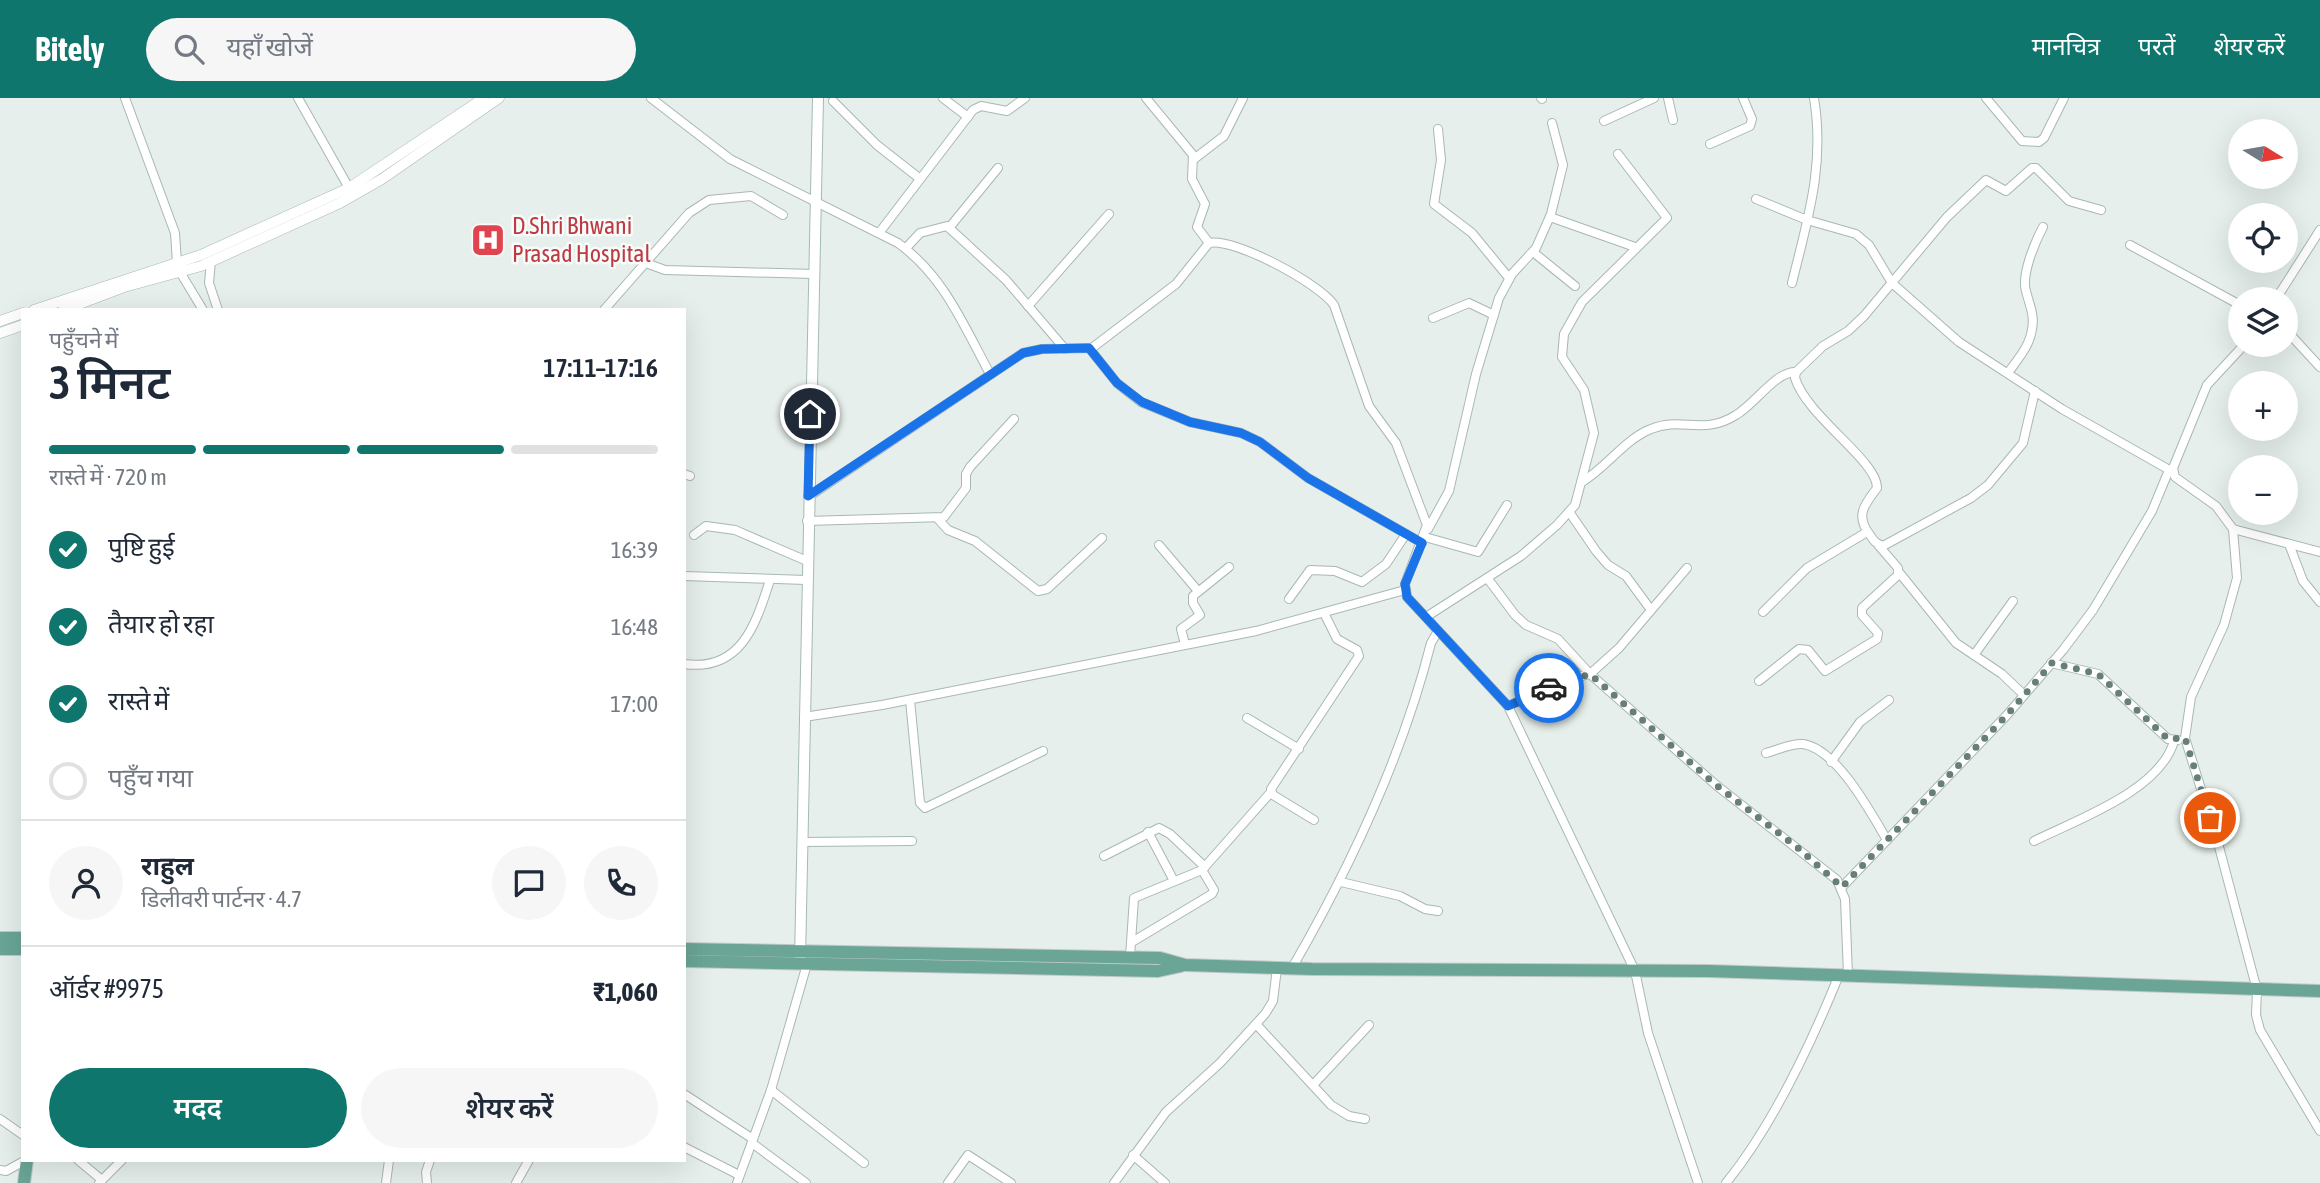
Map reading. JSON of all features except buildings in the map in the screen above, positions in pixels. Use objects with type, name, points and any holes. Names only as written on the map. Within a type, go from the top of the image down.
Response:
[{"type":"main road","points":[[803,960],[807,522],[818,98]]},
{"type":"main road","points":[[0,938],[21,938]]},
{"type":"main road","points":[[0,949],[21,949]]},
{"type":"main road","points":[[686,956],[1158,971],[1185,965]]},
{"type":"main road","points":[[803,960],[1130,957],[1160,958],[1185,965],[1277,968],[1844,975],[2320,991]]},
{"type":"main road","points":[[24,1183],[26,1162]]},
{"type":"street","points":[[125,98],[175,233],[183,266],[202,308]]},
{"type":"street","points":[[298,98],[349,188]]},
{"type":"street","points":[[204,261],[349,188],[484,98]]},
{"type":"street","points":[[41,308],[204,261],[340,203],[372,185],[499,98]]},
{"type":"street","points":[[651,98],[730,159],[906,248],[931,270],[947,293],[990,374]]},
{"type":"street","points":[[943,98],[968,117]]},
{"type":"street","points":[[879,233],[968,117],[981,106],[1007,111],[1025,98]]},
{"type":"street","points":[[1146,98],[1187,146],[1194,159],[1192,179],[1205,204],[1198,227],[1209,243]]},
{"type":"street","points":[[1194,159],[1224,136],[1243,98]]},
{"type":"street","points":[[1604,121],[1654,98]]},
{"type":"street","points":[[1668,98],[1673,120]]},
{"type":"street","points":[[1710,144],[1750,126],[1752,119],[1742,98]]},
{"type":"street","points":[[1791,283],[1807,220],[1819,149],[1814,98]]},
{"type":"street","points":[[1986,98],[1998,109],[2022,141],[2029,143],[2045,138],[2064,98]]},
{"type":"street","points":[[833,101],[877,145],[919,178]]},
{"type":"street","points":[[1405,590],[1425,537],[1449,491],[1476,374],[1494,315],[1509,278],[1533,251],[1550,217],[1563,165],[1552,123]]},
{"type":"street","points":[[1438,129],[1441,160],[1434,204],[1472,233],[1509,278]]},
{"type":"street","points":[[1426,617],[1521,556],[1570,513],[1583,482],[1594,433],[1584,390],[1565,365],[1561,348],[1576,309],[1635,247],[1667,218],[1618,154]]},
{"type":"street","points":[[949,228],[998,168]]},
{"type":"street","points":[[1583,482],[1643,432],[1659,426],[1717,425],[1752,406],[1784,373],[1796,372],[1823,346],[1848,331],[1864,316],[1947,216],[1986,180],[2006,191],[2032,168],[2036,168],[2069,201],[2101,210]]},
{"type":"street","points":[[606,308],[643,262],[689,213],[713,198],[751,196],[783,215]]},
{"type":"street","points":[[1756,199],[1807,220],[1845,230],[1864,240],[1892,284],[1959,342],[2035,391],[2171,471],[2175,477],[2216,506],[2233,529],[2237,578],[2224,625],[2191,697],[2185,738],[2218,843],[2258,990],[2256,1015],[2260,1030],[2320,1131]]},
{"type":"street","points":[[1028,306],[1109,214]]},
{"type":"street","points":[[1550,217],[1635,247]]},
{"type":"street","points":[[906,248],[923,232],[940,226],[949,228],[1006,280],[1065,349]]},
{"type":"street","points":[[2008,373],[2029,341],[2033,328],[2031,301],[2025,288],[2031,252],[2043,227]]},
{"type":"street","points":[[2284,287],[2320,230]]},
{"type":"street","points":[[808,496],[990,374],[1031,350],[1089,348],[1176,284],[1209,243],[1224,242],[1247,249],[1311,282],[1327,295],[1334,305],[1369,406],[1396,443],[1425,537]]},
{"type":"street","points":[[2130,245],[2228,298]]},
{"type":"street","points":[[1533,251],[1575,286]]},
{"type":"street","points":[[204,261],[217,308]]},
{"type":"street","points":[[643,262],[665,270],[814,274]]},
{"type":"street","points":[[68,308],[183,266]]},
{"type":"street","points":[[1433,318],[1469,303],[1494,315]]},
{"type":"street","points":[[0,321],[21,314]]},
{"type":"street","points":[[0,333],[21,326]]},
{"type":"street","points":[[2298,343],[2320,367]]},
{"type":"street","points":[[1089,348],[1117,383],[1142,402],[1190,422],[1241,433],[1260,442],[1308,478],[1406,534],[1478,552],[1507,505]]},
{"type":"street","points":[[1842,887],[2024,695],[2093,610],[2152,511],[2207,385],[2233,357]]},
{"type":"street","points":[[1796,372],[1797,384],[1815,412],[1862,458],[1875,476],[1877,488],[1861,512],[1867,532],[1956,643],[2002,674],[2024,695]]},
{"type":"street","points":[[1879,546],[1889,544],[1971,498],[1987,485],[2024,443],[2035,391]]},
{"type":"street","points":[[807,522],[847,518],[939,519],[966,488],[966,474],[970,467],[1014,419]]},
{"type":"street","points":[[1570,513],[1596,551],[1608,565],[1626,576],[1651,610]]},
{"type":"street","points":[[939,519],[948,530],[975,541],[1038,592],[1047,589],[1102,538]]},
{"type":"street","points":[[694,535],[706,526],[725,527],[807,561]]},
{"type":"street","points":[[2233,529],[2320,552]]},
{"type":"street","points":[[1763,612],[1807,568],[1867,532]]},
{"type":"street","points":[[1289,599],[1310,570],[1335,571],[1362,582],[1386,565],[1406,534]]},
{"type":"street","points":[[2288,544],[2303,581],[2320,602]]},
{"type":"street","points":[[1159,545],[1198,591]]},
{"type":"street","points":[[1185,644],[1181,629],[1199,618],[1192,599],[1228,567]]},
{"type":"street","points":[[1508,706],[1569,679],[1590,674],[1619,648],[1686,568]]},
{"type":"street","points":[[1759,681],[1799,649],[1808,650],[1825,671],[1877,639],[1878,633],[1861,612],[1897,578],[1898,571]]},
{"type":"street","points":[[686,576],[806,580]]},
{"type":"street","points":[[1488,579],[1515,615],[1526,625],[1558,639],[1590,674],[1716,785],[1798,848],[1842,887],[1847,920],[1844,975],[1769,1119],[1726,1183]]},
{"type":"street","points":[[686,664],[705,664],[736,651],[756,621],[770,580]]},
{"type":"street","points":[[804,717],[910,700],[1256,631],[1405,590]]},
{"type":"street","points":[[1405,590],[1438,631],[1508,706],[1635,971],[1648,1033],[1698,1183]]},
{"type":"street","points":[[1974,655],[2013,601]]},
{"type":"street","points":[[1130,957],[1132,901],[1204,869],[1271,792],[1359,656],[1357,650],[1337,639],[1324,613]]},
{"type":"street","points":[[1292,968],[1341,882],[1393,761],[1418,690],[1430,643],[1438,631]]},
{"type":"street","points":[[2052,663],[2098,674],[2174,741]]},
{"type":"street","points":[[910,700],[919,803],[925,808],[1043,751]]},
{"type":"street","points":[[1830,762],[1860,722],[1889,700]]},
{"type":"street","points":[[1247,718],[1299,749]]},
{"type":"street","points":[[2034,841],[2131,792],[2167,755],[2174,741],[2185,738]]},
{"type":"street","points":[[1766,753],[1802,744],[1812,747],[1857,790],[1887,840]]},
{"type":"street","points":[[1271,792],[1314,820]]},
{"type":"street","points":[[1104,856],[1159,828],[1169,833],[1204,869],[1213,890],[1212,894],[1132,942]]},
{"type":"street","points":[[1148,832],[1174,881]]},
{"type":"street","points":[[802,842],[912,841]]},
{"type":"street","points":[[1341,882],[1388,893],[1425,909],[1438,911]]},
{"type":"street","points":[[686,1148],[738,1179],[771,1090],[803,960]]},
{"type":"street","points":[[1129,1183],[1117,1179],[1166,1112],[1220,1063],[1273,1001],[1277,968]]},
{"type":"street","points":[[1256,1024],[1339,1111],[1365,1119]]},
{"type":"street","points":[[1313,1085],[1369,1025]]},
{"type":"street","points":[[771,1090],[864,1163]]},
{"type":"street","points":[[686,1095],[806,1183]]},
{"type":"street","points":[[0,1119],[21,1134]]},
{"type":"street","points":[[948,1183],[968,1155],[1011,1183]]},
{"type":"street","points":[[1133,1155],[1165,1183]]},
{"type":"street","points":[[0,1170],[6,1171],[22,1162]]},
{"type":"street","points":[[80,1162],[100,1182],[120,1162]]},
{"type":"street","points":[[386,1183],[389,1162]]},
{"type":"street","points":[[427,1183],[426,1172],[429,1162]]},
{"type":"street","points":[[516,1183],[528,1162]]},
{"type":"way so far","points":[[1549,688],[1581,674],[1590,674],[1596,683],[1716,785],[1798,848],[1842,887],[2007,715],[2052,663],[2083,668],[2098,674],[2168,739],[2174,741],[2185,738],[2210,818]]},
{"type":"place","name":"D.Shri Bhwani Prasad Hospital","points":[[488,240]]},
{"type":"route","points":[[810,414],[808,496],[1023,353],[1042,349],[1089,348],[1109,375],[1142,402],[1190,422],[1241,433],[1260,442],[1308,478],[1422,543],[1405,584],[1407,597],[1508,706],[1549,688]]}]
